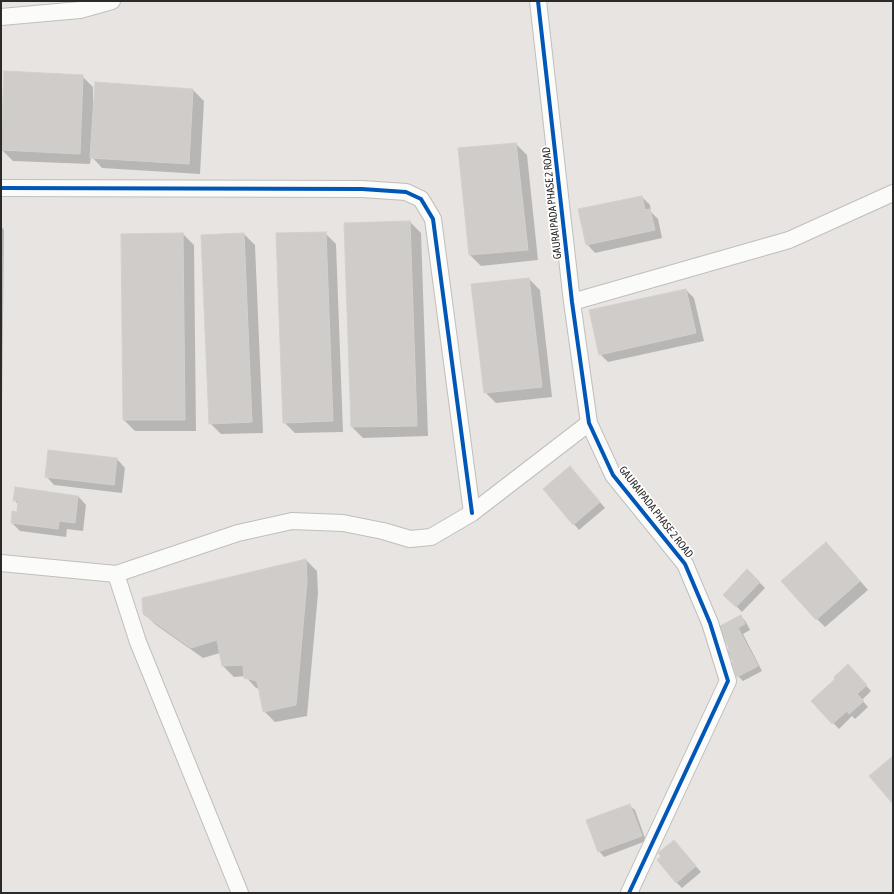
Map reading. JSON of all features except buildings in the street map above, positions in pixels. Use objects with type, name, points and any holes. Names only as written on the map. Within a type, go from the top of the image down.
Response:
[{"type":"street","points":[[1,17],[80,10],[112,1]]},
{"type":"street","name":"GAURAIPADA PHASE 2 ROAD","points":[[538,1],[572,302],[589,423],[613,475],[685,564],[710,623],[728,682],[629,893]]},
{"type":"street","points":[[1,188],[362,189],[406,192],[421,199],[433,219],[472,513]]},
{"type":"street","points":[[572,302],[789,240],[893,193]]},
{"type":"street","points":[[1,563],[116,574],[238,533],[292,521],[343,523],[383,531],[410,539],[431,537],[472,513],[589,423]]},
{"type":"street","points":[[116,574],[138,642],[240,893]]},
{"type":"cycle path","points":[[538,1],[572,302],[589,423],[613,475],[685,564],[710,623],[728,681],[629,893]]},
{"type":"cycle path","points":[[1,188],[362,189],[406,192],[421,199],[433,219],[472,513]]}]
